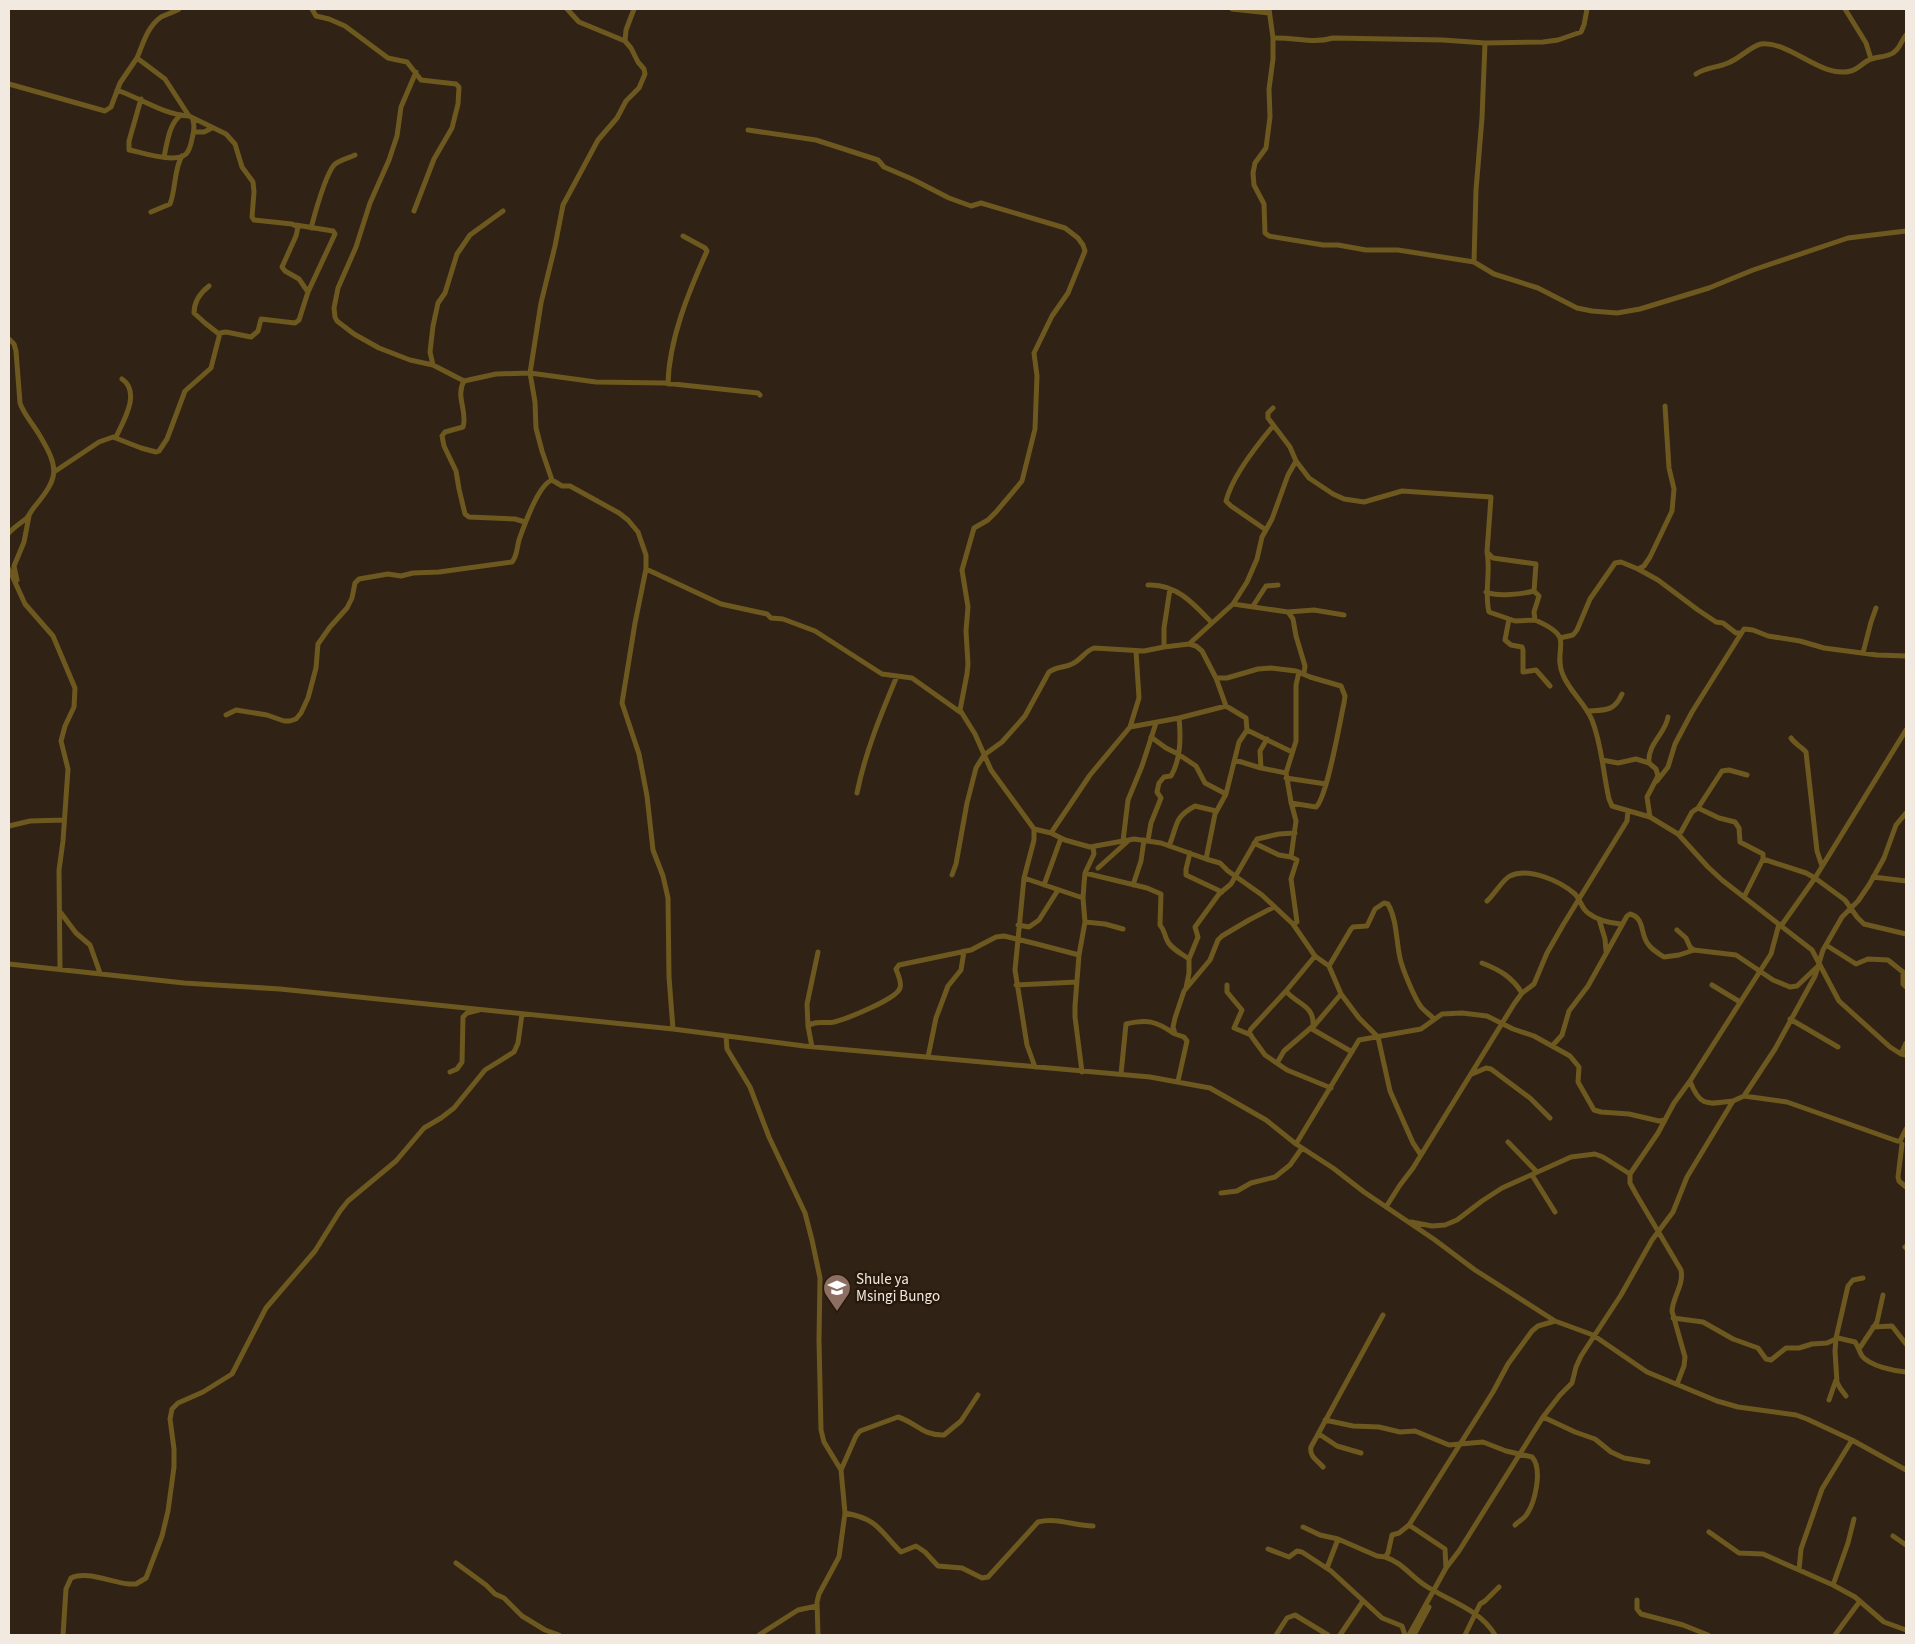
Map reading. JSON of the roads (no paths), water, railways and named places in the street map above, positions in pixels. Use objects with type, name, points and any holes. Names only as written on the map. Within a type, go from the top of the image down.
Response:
[{"type":"street","points":[[9,84],[105,110],[111,107],[117,90],[137,58],[154,23],[163,16],[179,9]]},
{"type":"street","points":[[312,9],[316,16],[330,18],[355,32],[388,58],[407,62],[421,80],[458,85],[460,90],[452,128],[434,159],[414,211]]},
{"type":"street","points":[[567,9],[578,22],[625,41],[644,68],[644,78],[639,88],[626,101],[617,118],[598,140],[563,205],[558,236],[541,303],[530,373],[538,435],[552,480],[559,484],[570,486],[628,520],[638,532],[646,554],[646,569],[622,703],[639,754],[647,796],[653,850],[663,876],[668,898],[669,978],[673,1029]]},
{"type":"street","points":[[625,41],[626,30],[634,9]]},
{"type":"street","points":[[1232,9],[1269,11],[1273,38],[1273,59],[1269,89],[1271,112],[1266,145],[1255,163],[1252,173],[1254,186],[1264,204],[1266,235],[1323,245],[1338,245],[1366,250],[1398,250],[1474,262],[1494,274],[1538,288],[1577,308],[1617,313],[1640,309],[1700,291],[1753,270],[1848,238],[1906,231]]},
{"type":"street","points":[[1273,38],[1292,38],[1320,42],[1333,38],[1443,40],[1485,43],[1543,42],[1579,34],[1583,29],[1587,9]]},
{"type":"street","points":[[1845,9],[1866,43],[1872,59]]},
{"type":"street","points":[[1696,74],[1706,68],[1726,64],[1759,44],[1788,49],[1829,70],[1846,72],[1856,69],[1872,59],[1893,53],[1898,49],[1906,35]]},
{"type":"street","points":[[1474,262],[1476,190],[1482,118],[1485,43]]},
{"type":"street","points":[[137,58],[165,79],[191,118],[194,132],[190,147],[178,164],[175,189],[170,204],[151,212]]},
{"type":"street","points":[[416,72],[401,108],[397,136],[390,160],[370,203],[356,247],[336,291],[334,310],[337,321],[354,334],[389,352],[410,360],[433,365],[464,381],[496,374],[530,373],[614,384],[668,384],[750,391],[758,393],[760,396]]},
{"type":"street","points":[[117,90],[191,118],[231,138],[237,148],[242,167],[252,180],[254,192],[252,217],[254,220],[333,231],[335,236],[308,292],[299,320],[295,323],[261,319],[258,331],[251,337],[226,332],[219,334]]},
{"type":"street","points":[[141,99],[128,149],[154,156],[182,156]]},
{"type":"street","points":[[164,156],[171,130],[176,118],[180,115]]},
{"type":"street","points":[[194,132],[204,132],[212,128]]},
{"type":"street","points":[[748,130],[816,140],[878,160],[884,167],[961,203],[972,206],[981,203],[1065,228],[1083,245],[1085,251],[1084,258],[1068,292],[1052,316],[1034,353],[1037,376],[1035,430],[1022,481],[988,520],[974,528],[962,566],[968,607],[966,631],[968,664],[960,712]]},
{"type":"street","points":[[311,228],[332,168],[338,162],[355,155]]},
{"type":"street","points":[[433,365],[430,352],[433,326],[438,303],[445,293],[457,254],[470,236],[503,212]]},
{"type":"street","points":[[296,225],[298,227],[296,236],[282,267],[285,271],[299,279],[308,292]]},
{"type":"street","points":[[668,384],[669,364],[674,343],[692,288],[707,252],[705,248],[683,236]]},
{"type":"street","points":[[209,286],[197,298],[194,313],[219,334]]},
{"type":"street","points":[[54,472],[99,442],[116,437],[141,448],[159,451],[166,439],[185,390],[210,369],[219,334]]},
{"type":"street","points":[[9,339],[14,344],[16,351],[20,403],[47,447],[54,472],[51,487],[29,516],[9,532]]},
{"type":"street","points":[[116,437],[127,412],[131,397],[129,386],[122,379]]},
{"type":"street","points":[[464,381],[461,390],[465,417],[463,427],[445,432],[442,436],[444,446],[456,471],[458,489],[465,514],[469,517],[515,519],[525,522]]},
{"type":"street","points":[[1638,569],[1644,566],[1650,557],[1672,511],[1674,489],[1669,468],[1665,406]]},
{"type":"street","points":[[1273,408],[1267,416],[1290,448],[1296,462],[1309,478],[1334,494],[1352,501],[1364,502],[1402,490],[1491,497],[1486,592],[1489,612],[1520,622],[1535,620],[1560,638],[1559,658],[1562,674],[1587,711],[1595,729],[1611,804],[1615,807],[1650,817],[1678,834],[1708,867],[1744,898],[1812,950],[1839,1001],[1890,1047],[1903,1054],[1906,1043]]},
{"type":"street","points":[[1266,530],[1230,506],[1226,501],[1255,447],[1273,426]]},
{"type":"street","points":[[1189,644],[1233,604],[1254,566],[1288,475],[1296,462]]},
{"type":"street","points":[[226,715],[236,710],[267,715],[284,721],[296,719],[308,698],[317,661],[318,644],[347,608],[352,598],[355,583],[359,578],[388,574],[401,576],[413,573],[509,564],[515,560],[525,522],[546,483],[552,480]]},
{"type":"street","points":[[19,591],[14,566],[24,542],[29,516]]},
{"type":"street","points":[[1487,552],[1493,558],[1536,564],[1534,591],[1539,596],[1534,612],[1535,620]]},
{"type":"street","points":[[1560,638],[1573,635],[1577,630],[1590,598],[1615,563],[1621,562],[1658,580],[1706,616],[1722,623],[1736,634],[1741,633]]},
{"type":"street","points":[[9,569],[19,591],[33,614],[54,636],[75,688],[74,707],[64,726],[61,741],[68,769],[59,870],[60,968]]},
{"type":"street","points":[[646,569],[721,604],[767,614],[771,618],[784,619],[815,631],[882,674],[912,678],[960,712],[970,726],[991,770],[1034,829],[1034,840],[1024,878],[1015,958],[1016,985],[1027,1045],[1035,1067]]},
{"type":"street","points":[[1148,585],[1161,585],[1188,598],[1212,623]]},
{"type":"street","points":[[1253,606],[1266,586],[1278,585]]},
{"type":"street","points":[[1164,647],[1164,628],[1170,590]]},
{"type":"street","points":[[1486,592],[1490,594],[1522,594],[1534,591]]},
{"type":"street","points":[[1233,604],[1288,612],[1314,610],[1344,615]]},
{"type":"street","points":[[1864,653],[1876,608]]},
{"type":"street","points":[[1288,612],[1293,619],[1305,666],[1296,685],[1296,741],[1286,775],[1296,821],[1291,857]]},
{"type":"street","points":[[1509,620],[1505,640],[1511,645],[1522,647],[1524,650],[1523,672],[1536,670],[1550,686]]},
{"type":"street","points":[[1650,817],[1647,797],[1656,780],[1668,767],[1677,739],[1744,629],[1750,629],[1768,636],[1797,640],[1824,648],[1906,656]]},
{"type":"street","points":[[952,875],[956,864],[974,775],[984,754],[1002,742],[1025,716],[1036,694],[1052,670],[1070,665],[1094,648],[1136,652],[1189,644],[1199,648],[1216,678],[1226,706]]},
{"type":"street","points":[[1051,833],[1090,775],[1130,726],[1140,698],[1136,652]]},
{"type":"street","points":[[1216,678],[1227,678],[1264,668],[1301,673],[1341,686],[1345,696],[1326,784],[1319,804],[1316,807],[1291,803]]},
{"type":"street","points":[[857,793],[881,713],[897,676]]},
{"type":"street","points":[[1587,711],[1611,709],[1618,703],[1622,694]]},
{"type":"street","points":[[1130,726],[1156,723],[1226,706],[1245,716],[1247,720],[1246,730],[1239,742],[1226,794],[1216,811],[1206,860]]},
{"type":"street","points":[[1133,885],[1151,823],[1161,799],[1157,792],[1159,783],[1164,777],[1172,775],[1178,754],[1179,718]]},
{"type":"street","points":[[1649,763],[1658,734],[1666,726],[1668,718]]},
{"type":"street","points":[[1098,868],[1126,840],[1128,800],[1142,766],[1156,723]]},
{"type":"street","points":[[1246,730],[1292,752]]},
{"type":"street","points":[[1677,1384],[1684,1366],[1685,1357],[1673,1318],[1672,1305],[1683,1276],[1677,1260],[1664,1244],[1630,1183],[1630,1174],[1658,1133],[1664,1120],[1770,954],[1780,925],[1815,878],[1906,730]]},
{"type":"street","points":[[1151,737],[1196,766],[1204,784],[1226,794]]},
{"type":"street","points":[[1791,738],[1806,752],[1817,851],[1822,866]]},
{"type":"street","points":[[1261,768],[1260,750],[1266,739]]},
{"type":"street","points":[[1602,760],[1618,762],[1636,759],[1649,763],[1657,772],[1656,780]]},
{"type":"street","points":[[1235,760],[1326,784]]},
{"type":"street","points":[[1678,834],[1692,812],[1698,808],[1722,770],[1729,770],[1747,776]]},
{"type":"street","points":[[1169,846],[1177,820],[1185,812],[1195,806],[1216,811]]},
{"type":"street","points":[[1698,808],[1738,824],[1740,842],[1744,846],[1763,854],[1764,859],[1744,898]]},
{"type":"street","points":[[1628,811],[1629,818]]},
{"type":"street","points":[[1386,1207],[1400,1184],[1422,1155],[1502,1023],[1522,993],[1534,984],[1547,953],[1574,907],[1629,818],[1637,813]]},
{"type":"street","points":[[1690,1082],[1701,1102],[1733,1101],[1744,1096],[1775,1049],[1819,963],[1826,945],[1842,917],[1863,894],[1874,877],[1884,858],[1896,825],[1906,813]]},
{"type":"street","points":[[9,826],[30,821],[64,820]]},
{"type":"street","points":[[1034,829],[1093,847],[1126,840],[1146,840],[1169,846],[1206,860],[1220,863],[1262,895],[1293,924],[1315,956],[1329,966],[1341,994],[1359,1018],[1378,1037],[1390,1091],[1414,1143],[1422,1155]]},
{"type":"street","points":[[1174,1034],[1175,1018],[1186,988],[1189,973],[1189,959],[1198,936],[1195,929],[1196,925],[1222,892],[1228,888],[1257,839],[1264,836],[1295,833]]},
{"type":"street","points":[[1044,885],[1061,838]]},
{"type":"street","points":[[1254,843],[1279,855],[1297,860],[1291,879],[1297,923],[1293,924]]},
{"type":"street","points":[[1082,1072],[1075,1017],[1079,955],[1085,922],[1083,898],[1085,873],[1094,854],[1093,847]]},
{"type":"street","points":[[1190,853],[1186,875],[1222,892]]},
{"type":"street","points":[[1764,859],[1815,878],[1845,900],[1864,924],[1906,934]]},
{"type":"street","points":[[1487,901],[1509,876],[1524,872],[1566,888],[1579,899],[1583,908]]},
{"type":"street","points":[[1085,873],[1147,888],[1161,894],[1160,923],[1165,931],[1167,942],[1189,959]]},
{"type":"street","points":[[1874,877],[1906,881]]},
{"type":"street","points":[[1024,878],[1083,898]]},
{"type":"street","points":[[1018,925],[1029,927],[1036,924],[1058,890]]},
{"type":"street","points":[[1329,966],[1351,929],[1355,926],[1367,926],[1375,909],[1384,903],[1388,904],[1394,921],[1403,968],[1416,999],[1434,1019]]},
{"type":"street","points":[[1186,988],[1210,960],[1215,945],[1222,936],[1274,907]]},
{"type":"street","points":[[1574,907],[1583,908],[1599,919],[1621,924]]},
{"type":"street","points":[[60,913],[76,933],[90,944],[100,973]]},
{"type":"street","points":[[1552,1046],[1562,1035],[1569,1011],[1588,986],[1621,924],[1630,914],[1636,917],[1642,925],[1648,945],[1664,957],[1694,950],[1736,955],[1773,980],[1794,987],[1819,963]]},
{"type":"street","points":[[1599,919],[1605,939],[1606,952]]},
{"type":"street","points":[[1085,922],[1105,924],[1124,930]]},
{"type":"street","points":[[1677,930],[1686,938],[1690,947],[1694,950]]},
{"type":"street","points":[[808,1026],[846,1018],[869,1009],[895,995],[899,991],[900,984],[897,966],[971,950],[996,937],[1017,939],[1079,955]]},
{"type":"street","points":[[1826,945],[1856,964],[1868,958],[1888,960],[1902,970],[1904,975],[1903,984],[1906,987]]},
{"type":"street","points":[[928,1057],[936,1018],[948,986],[961,970],[964,950]]},
{"type":"street","points":[[812,1047],[808,1026],[808,997],[818,952]]},
{"type":"street","points":[[1315,956],[1286,991],[1250,1029],[1251,1035],[1265,1055],[1287,1070],[1331,1088]]},
{"type":"street","points":[[1482,963],[1499,970],[1509,977],[1516,983],[1522,993]]},
{"type":"street","points":[[9,964],[60,968],[184,983],[280,989],[673,1029],[812,1047],[1120,1074],[1196,1084],[1215,1090],[1266,1120],[1296,1144],[1334,1168],[1364,1192],[1408,1221],[1475,1270],[1555,1320],[1593,1336],[1647,1372],[1708,1398],[1738,1407],[1796,1415],[1807,1419],[1852,1440],[1906,1470]]},
{"type":"street","points":[[1016,985],[1077,982]]},
{"type":"street","points":[[1226,985],[1227,992],[1242,1010],[1234,1028],[1251,1035]]},
{"type":"street","points":[[1712,985],[1740,1002]]},
{"type":"street","points":[[1286,991],[1303,1003],[1309,1010],[1314,1020],[1312,1028]]},
{"type":"street","points":[[1277,1063],[1284,1051],[1312,1028],[1341,994]]},
{"type":"street","points":[[450,1072],[456,1069],[462,1062],[463,1017],[467,1013],[482,1010]]},
{"type":"street","points":[[1296,1144],[1359,1040],[1421,1029],[1442,1014],[1462,1012],[1487,1016],[1534,1036],[1570,1056],[1579,1067],[1578,1082],[1594,1110],[1612,1114],[1630,1114],[1660,1121],[1664,1120]]},
{"type":"street","points":[[62,1635],[66,1589],[71,1578],[79,1575],[136,1584],[146,1578],[162,1536],[168,1511],[174,1467],[174,1449],[170,1420],[172,1409],[178,1403],[203,1392],[232,1374],[266,1308],[315,1251],[340,1211],[396,1161],[424,1128],[454,1108],[485,1070],[514,1052],[518,1043],[522,1014]]},
{"type":"street","points":[[1790,1018],[1838,1047]]},
{"type":"street","points":[[1120,1074],[1126,1024],[1154,1022],[1174,1034],[1184,1037],[1187,1041],[1178,1081]]},
{"type":"street","points":[[1312,1028],[1352,1052]]},
{"type":"street","points":[[726,1036],[727,1049],[750,1087],[769,1137],[805,1213],[820,1278],[819,1391],[821,1430],[824,1442],[841,1470],[845,1513],[839,1557],[819,1594],[817,1606],[818,1635]]},
{"type":"street","points":[[1471,1074],[1486,1068],[1491,1069],[1530,1098],[1550,1118]]},
{"type":"street","points":[[1744,1096],[1800,1106],[1833,1120],[1903,1144]]},
{"type":"street","points":[[1414,1635],[1446,1568],[1460,1551],[1543,1417],[1572,1383],[1578,1361],[1621,1295],[1649,1246],[1673,1212],[1687,1177],[1733,1101]]},
{"type":"street","points":[[1906,1129],[1898,1177],[1899,1181],[1906,1186]]},
{"type":"street","points":[[1508,1142],[1535,1173],[1555,1212]]},
{"type":"street","points":[[1221,1193],[1237,1192],[1251,1183],[1274,1177],[1290,1165],[1302,1148]]},
{"type":"street","points":[[1408,1221],[1432,1226],[1446,1225],[1502,1188],[1571,1157],[1595,1154],[1630,1174]]},
{"type":"street","points":[[1846,1396],[1839,1386],[1837,1377],[1836,1338],[1848,1286],[1853,1280],[1863,1278]]},
{"type":"street","points":[[1859,1350],[1880,1314],[1883,1295]]},
{"type":"street","points":[[1323,1467],[1310,1452],[1325,1420],[1383,1316]]},
{"type":"street","points":[[1673,1318],[1703,1322],[1732,1339],[1758,1348],[1768,1360],[1772,1360],[1786,1348],[1799,1348],[1827,1342],[1836,1338],[1854,1342],[1862,1356],[1871,1362],[1896,1371],[1906,1372]]},
{"type":"street","points":[[1385,1557],[1388,1553],[1392,1535],[1399,1534],[1409,1526],[1493,1392],[1508,1364],[1532,1331],[1538,1326],[1555,1320]]},
{"type":"street","points":[[1873,1327],[1892,1326],[1906,1344]]},
{"type":"street","points":[[1829,1400],[1837,1377]]},
{"type":"street","points":[[841,1470],[852,1443],[860,1431],[898,1416],[924,1431],[944,1435],[961,1421],[978,1395]]},
{"type":"street","points":[[1543,1417],[1575,1432],[1596,1439],[1611,1452],[1624,1458],[1648,1462]]},
{"type":"street","points":[[1325,1420],[1353,1426],[1379,1427],[1400,1432],[1416,1431],[1446,1444],[1483,1442],[1506,1451],[1532,1457],[1536,1461],[1538,1479],[1526,1515],[1516,1525]]},
{"type":"street","points":[[1319,1434],[1337,1446],[1361,1453]]},
{"type":"street","points":[[1799,1570],[1801,1549],[1822,1489],[1852,1440]]},
{"type":"street","points":[[845,1513],[859,1516],[873,1523],[886,1534],[900,1552],[916,1546],[938,1566],[962,1568],[982,1578],[988,1577],[1038,1522],[1055,1520],[1093,1526]]},
{"type":"street","points":[[1833,1585],[1848,1543],[1854,1519]]},
{"type":"street","points":[[1409,1526],[1445,1549],[1446,1568]]},
{"type":"street","points":[[1303,1527],[1320,1535],[1338,1539],[1377,1556],[1396,1561],[1424,1584],[1480,1617],[1494,1635]]},
{"type":"street","points":[[1709,1532],[1739,1553],[1763,1554],[1833,1585],[1860,1601],[1884,1622],[1906,1630]]},
{"type":"street","points":[[1893,1536],[1906,1545]]},
{"type":"street","points":[[1326,1568],[1338,1539]]},
{"type":"street","points":[[1268,1549],[1289,1557],[1295,1552],[1300,1551],[1350,1586],[1382,1618],[1402,1626],[1407,1635],[1435,1590]]},
{"type":"street","points":[[456,1563],[495,1594],[504,1598],[522,1616],[545,1630],[559,1635]]},
{"type":"street","points":[[1465,1635],[1481,1602],[1485,1601],[1499,1587]]},
{"type":"street","points":[[1637,1600],[1637,1609],[1641,1614],[1683,1625],[1708,1635]]},
{"type":"street","points":[[1340,1635],[1363,1601]]},
{"type":"street","points":[[1835,1635],[1860,1601]]},
{"type":"street","points":[[759,1635],[798,1610],[817,1606]]},
{"type":"street","points":[[1276,1635],[1287,1618],[1295,1615],[1328,1635]]},
{"type":"place","name":"Shule ya Msingi Bungo","points":[[837,1312]]}]
